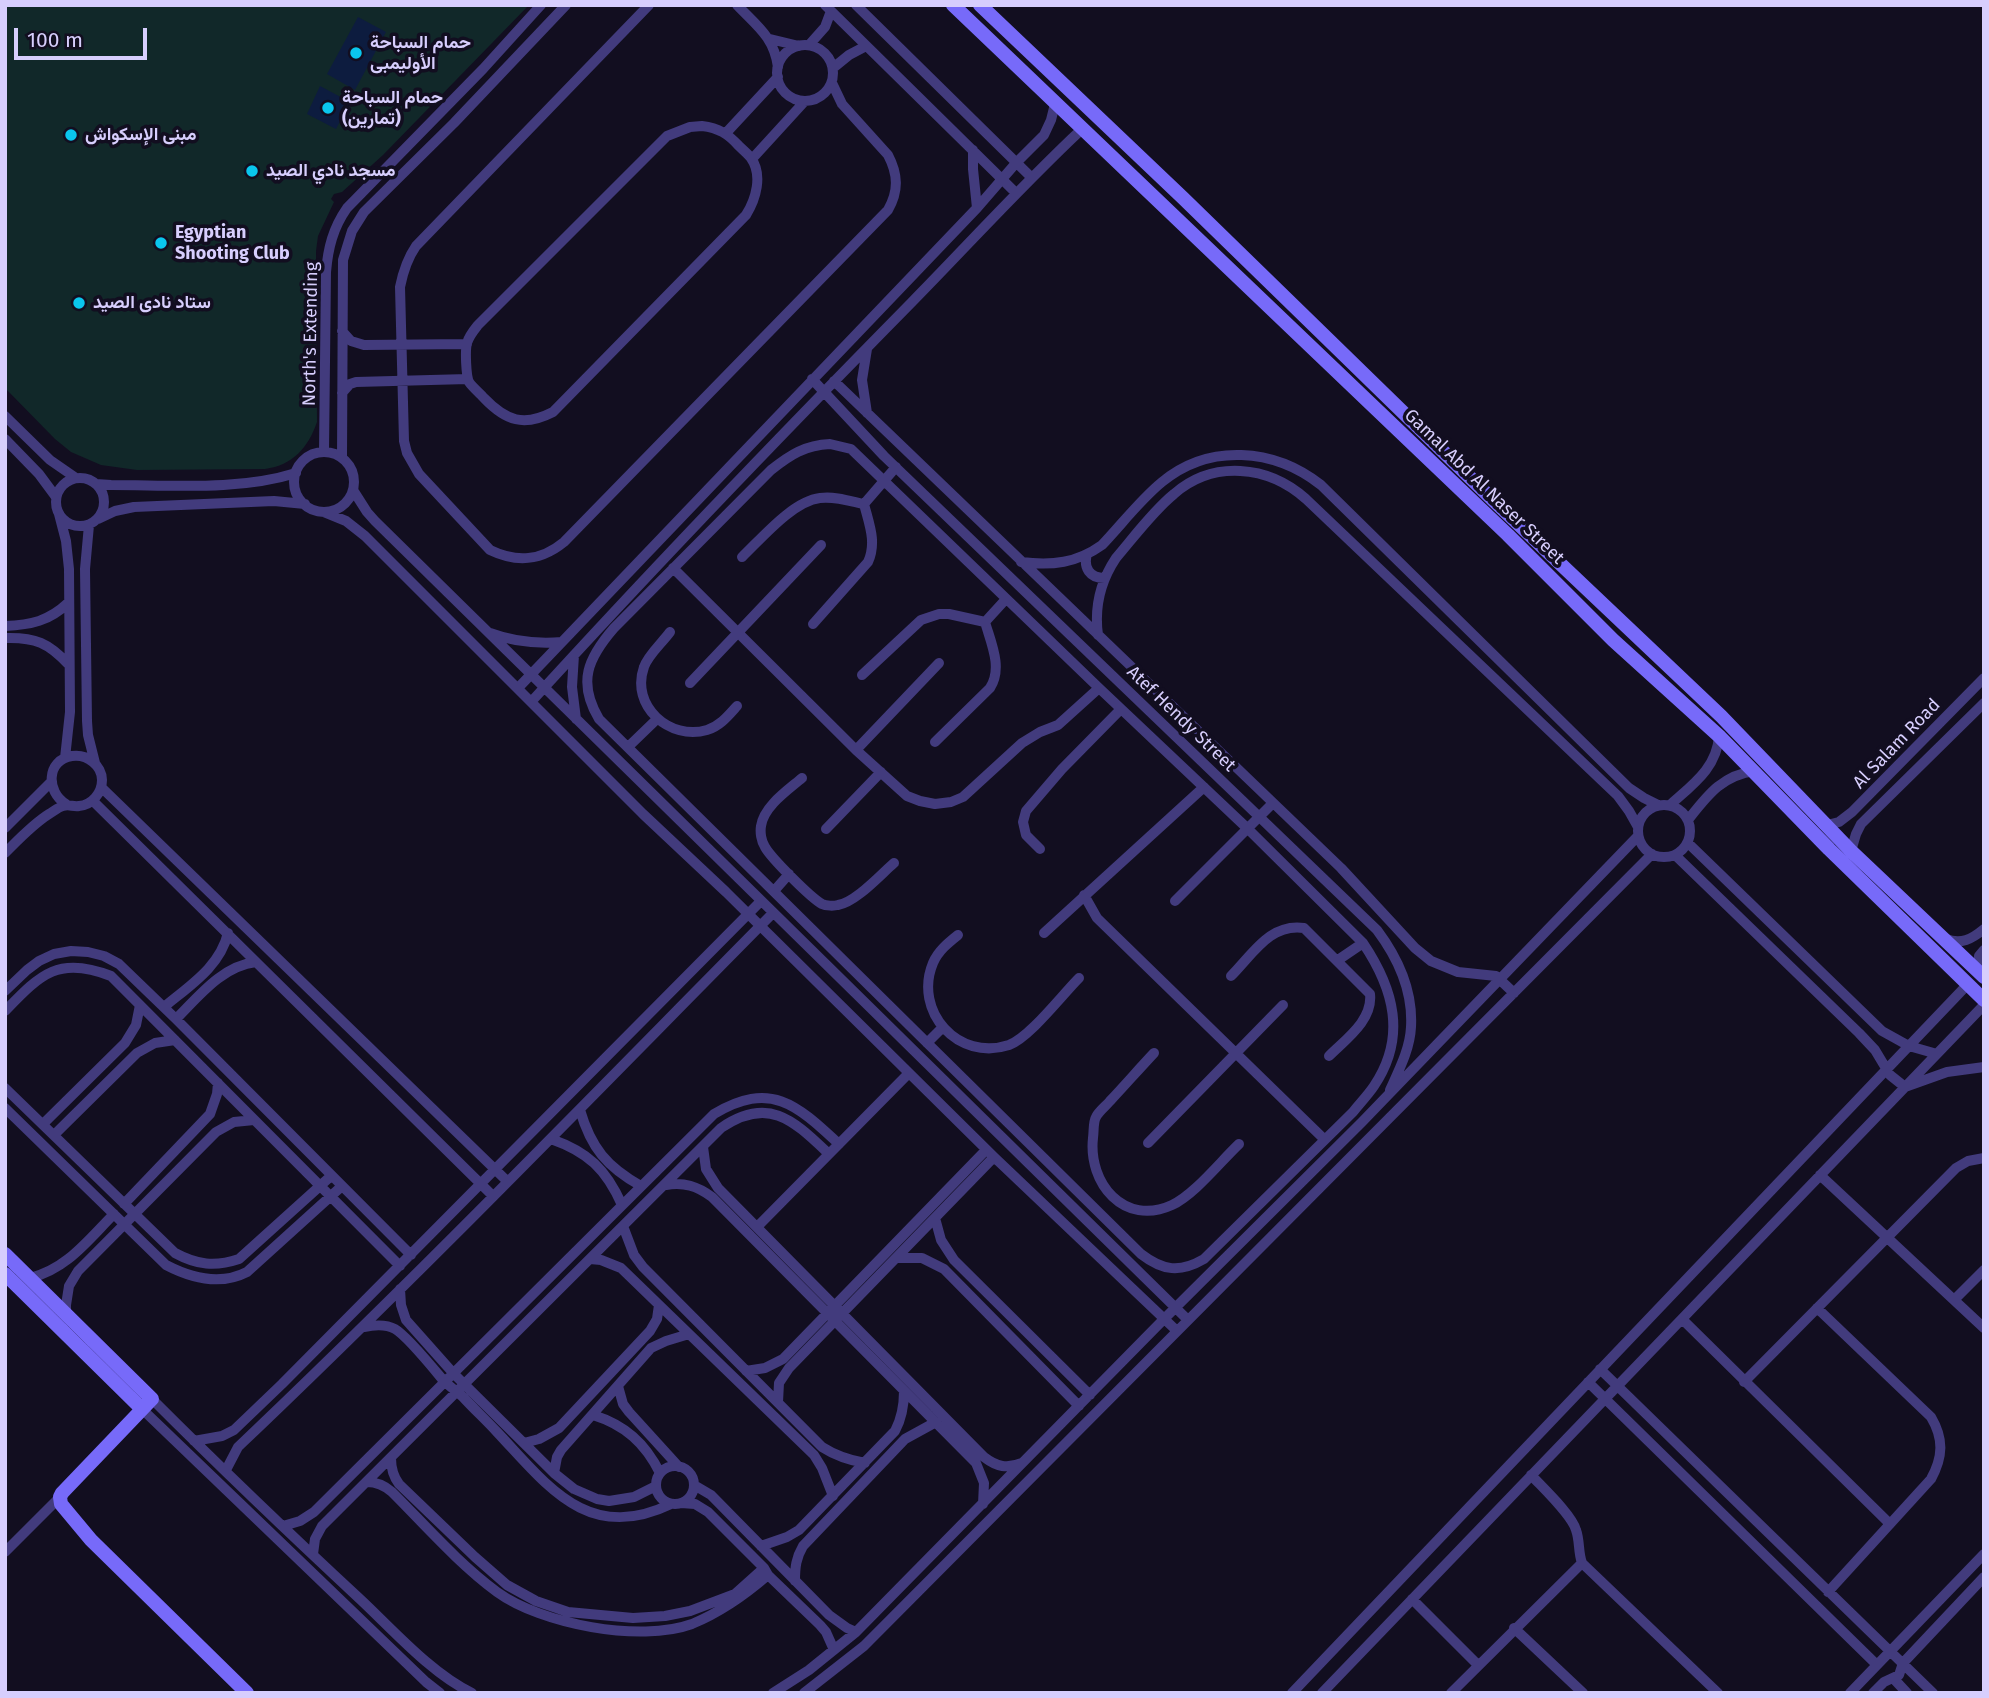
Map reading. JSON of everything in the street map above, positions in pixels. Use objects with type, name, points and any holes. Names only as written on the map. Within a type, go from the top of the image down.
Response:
[{"type":"main road","name":"Gamal Abd Al Naser Street","points":[[953,5],[1508,536],[1612,640],[1719,736],[1829,849],[1984,1000]]},
{"type":"main road","name":"Gamal Abd Al Naser Street","points":[[980,5],[1729,724],[1851,851],[1981,974]]},
{"type":"main road","points":[[1482,511],[1492,508],[1493,500]]},
{"type":"main road","points":[[1508,536],[1509,527],[1519,524]]},
{"type":"main road","points":[[5,1254],[66,1315],[147,1404]]},
{"type":"main road","points":[[5,1274],[147,1404]]},
{"type":"main road","points":[[147,1404],[60,1497],[67,1511],[91,1540],[247,1693]]},
{"type":"street","name":"North's Extending","points":[[324,452],[326,272],[329,248],[337,223],[346,208],[483,69],[541,5]]},
{"type":"street","points":[[342,457],[343,260],[352,231],[364,212],[454,123],[566,5]]},
{"type":"street","points":[[649,5],[416,246],[405,266],[400,287],[404,441],[412,464],[490,550],[507,557],[524,559],[555,549],[888,211],[897,184],[893,164],[842,104],[832,83],[833,68],[825,53],[804,45],[770,39]]},
{"type":"street","points":[[737,5],[770,39],[781,86],[787,94],[805,101],[820,97],[832,83]]},
{"type":"street","points":[[856,5],[1031,177]]},
{"type":"street","points":[[726,133],[778,72],[785,53],[804,45],[825,27],[828,8]]},
{"type":"street","points":[[828,8],[1016,192]]},
{"type":"street","points":[[531,15],[544,28]]},
{"type":"street","points":[[833,68],[866,46]]},
{"type":"street","points":[[820,97],[842,104]]},
{"type":"street","points":[[752,159],[805,101]]},
{"type":"street","points":[[518,688],[977,208],[1044,135],[1055,104]]},
{"type":"street","points":[[702,125],[715,127],[726,133],[752,159],[757,188],[746,215],[553,412],[535,419],[506,417],[497,412],[468,379],[467,344],[478,325],[667,136],[678,130],[702,125]]},
{"type":"street","points":[[531,702],[663,558],[1016,192],[1082,129]]},
{"type":"street","points":[[972,150],[977,208]]},
{"type":"street","points":[[337,223],[352,231]]},
{"type":"street","points":[[342,331],[357,344],[467,344]]},
{"type":"street","points":[[867,414],[862,380],[869,345]]},
{"type":"street","points":[[342,393],[356,382],[468,379]]},
{"type":"street","name":"Atef Hendy Street","points":[[812,379],[896,467],[1368,920],[1385,941],[1398,964],[1407,990],[1411,1028],[1406,1052],[1387,1096]]},
{"type":"street","name":"Atef Hendy Street","points":[[834,382],[1340,868],[1423,955],[1458,972],[1490,975],[1501,979]]},
{"type":"street","points":[[842,411],[841,405],[845,400],[853,400]]},
{"type":"street","points":[[5,416],[50,460],[76,478]]},
{"type":"street","points":[[5,439],[39,474],[56,497],[69,569],[69,728],[65,758],[55,768],[51,782],[5,828]]},
{"type":"street","points":[[819,444],[851,449],[1248,829],[1363,943],[1377,963],[1387,985],[1393,1014],[1393,1042],[1386,1066],[1374,1087],[1353,1112],[1205,1259],[1182,1268],[1166,1268],[1152,1263],[600,719],[591,704],[587,687],[589,666],[598,646],[673,568],[771,470],[798,450],[819,444]]},
{"type":"street","points":[[324,512],[346,503],[353,489],[354,475],[342,457],[324,452],[312,454],[302,462],[296,473],[297,493],[305,504],[346,522],[365,536],[643,814],[761,926],[990,1153],[1177,1331]]},
{"type":"street","points":[[1021,562],[1050,565],[1087,554],[1102,545],[1162,482],[1194,463],[1218,456],[1242,454],[1267,457],[1290,465],[1321,485],[1629,788],[1658,805]]},
{"type":"street","points":[[864,504],[896,467]]},
{"type":"street","points":[[773,1693],[809,1670],[856,1632],[984,1504],[1164,1318],[1501,979],[1638,832],[1644,814],[1658,805],[1670,805],[1681,810],[1688,820],[1688,843],[1675,855],[1664,857],[1652,854],[1643,847],[1638,832],[1629,811],[1618,796],[1306,499],[1278,480],[1257,472],[1235,470],[1212,474],[1191,482],[1165,502],[1116,558],[1104,578],[1097,600],[1098,635]]},
{"type":"street","points":[[96,484],[257,483],[296,473]]},
{"type":"street","points":[[51,782],[56,795],[66,804],[77,806],[93,801],[101,787],[101,774],[95,763],[88,735],[85,569],[93,522],[105,505],[102,490],[84,478],[76,478],[63,484],[56,497]]},
{"type":"street","points":[[353,489],[375,521],[1188,1320]]},
{"type":"street","points":[[742,557],[798,505],[823,497],[864,504]]},
{"type":"street","points":[[59,514],[69,524],[82,527],[115,511],[134,507],[274,501],[305,504]]},
{"type":"street","points":[[813,624],[868,562],[873,542],[864,504]]},
{"type":"street","points":[[690,683],[821,545]]},
{"type":"street","points":[[1087,554],[1085,566],[1089,573],[1104,578]]},
{"type":"street","points":[[673,568],[856,750],[907,796],[920,801],[935,804],[963,797],[1022,743],[1058,725],[1099,688]]},
{"type":"street","points":[[985,622],[1006,599]]},
{"type":"street","points":[[5,626],[38,623],[60,611],[68,603]]},
{"type":"street","points":[[862,675],[921,620],[949,614],[985,622]]},
{"type":"street","points":[[934,742],[995,680],[996,662],[985,622]]},
{"type":"street","points":[[486,631],[518,641],[562,642]]},
{"type":"street","points":[[670,632],[645,664],[642,676],[644,699],[657,719],[682,732],[696,732],[710,729],[722,722],[737,706]]},
{"type":"street","points":[[5,638],[26,638],[39,642],[69,665]]},
{"type":"street","points":[[574,655],[572,687],[577,719]]},
{"type":"street","points":[[856,750],[939,663]]},
{"type":"street","name":"Al Salam Road","points":[[1827,825],[1839,822],[1852,812],[1984,678]]},
{"type":"street","name":"Al Salam Road","points":[[1851,851],[1861,824],[1984,703]]},
{"type":"street","points":[[1040,849],[1026,835],[1023,822],[1026,811],[1062,769],[1121,709]]},
{"type":"street","points":[[628,747],[657,719]]},
{"type":"street","points":[[1670,805],[1701,777],[1711,764],[1717,751],[1719,736]]},
{"type":"street","points":[[65,758],[80,756],[95,763]]},
{"type":"street","points":[[1688,820],[1713,789],[1737,774],[1755,771]]},
{"type":"street","points":[[826,829],[881,772]]},
{"type":"street","points":[[802,778],[769,808],[761,827],[765,847],[789,874],[822,904],[838,905],[852,899],[894,863]]},
{"type":"street","points":[[101,787],[507,1181]]},
{"type":"street","points":[[1045,933],[1204,788]]},
{"type":"street","points":[[93,801],[493,1195]]},
{"type":"street","points":[[1175,901],[1273,803]]},
{"type":"street","points":[[5,853],[37,823],[66,804]]},
{"type":"street","points":[[1852,812],[1854,820],[1861,824]]},
{"type":"street","points":[[1688,843],[1877,1026],[1909,1046],[1937,1054]]},
{"type":"street","points":[[804,1693],[864,1646],[1652,854]]},
{"type":"street","points":[[1675,855],[1850,1023],[1875,1050],[1895,1079],[1905,1087]]},
{"type":"street","points":[[774,891],[789,874]]},
{"type":"street","points":[[1084,895],[1097,918],[1324,1139]]},
{"type":"street","points":[[194,1441],[222,1436],[234,1430],[761,901]]},
{"type":"street","points":[[226,1471],[239,1447],[580,1110],[773,913]]},
{"type":"street","points":[[1231,976],[1272,935],[1294,926],[1304,928],[1370,994],[1371,1003],[1364,1019],[1329,1056]]},
{"type":"street","points":[[1945,939],[1960,942],[1983,932]]},
{"type":"street","points":[[164,1007],[211,967],[222,952],[228,933]]},
{"type":"street","points":[[958,935],[944,946],[934,961],[928,978],[928,995],[933,1013],[942,1028],[966,1045],[995,1048],[1023,1037],[1079,978]]},
{"type":"street","points":[[1338,960],[1363,943]]},
{"type":"street","points":[[1981,974],[1979,956],[1984,950]]},
{"type":"street","points":[[5,991],[39,961],[54,954],[88,952],[119,964],[411,1255]]},
{"type":"street","points":[[176,1019],[229,970],[256,962]]},
{"type":"street","points":[[5,1011],[36,980],[50,972],[80,967],[111,975],[400,1266]]},
{"type":"street","points":[[1501,979],[1514,993]]},
{"type":"street","points":[[1292,1693],[1968,984]]},
{"type":"street","points":[[1148,1143],[1283,1005]]},
{"type":"street","points":[[1329,1690],[1412,1599],[1984,1005]]},
{"type":"street","points":[[43,1124],[125,1043],[136,1025],[141,1006]]},
{"type":"street","points":[[927,1043],[942,1028]]},
{"type":"street","points":[[1875,1050],[1885,1045],[1888,1034]]},
{"type":"street","points":[[54,1135],[137,1053],[155,1043],[175,1040]]},
{"type":"street","points":[[1154,1053],[1095,1118],[1091,1152],[1095,1170],[1113,1199],[1141,1210],[1170,1206],[1183,1199],[1239,1144]]},
{"type":"street","points":[[1905,1087],[1947,1073],[1984,1067]]},
{"type":"street","points":[[757,1227],[909,1073]]},
{"type":"street","points":[[124,1204],[210,1114],[218,1083]]},
{"type":"street","points":[[5,1088],[175,1253],[190,1261],[207,1265],[224,1264],[239,1259],[331,1175]]},
{"type":"street","points":[[1387,1096],[1391,1106],[1398,1109]]},
{"type":"street","points":[[283,1526],[300,1521],[314,1512],[715,1114],[731,1104],[749,1099],[768,1098],[787,1102],[804,1111],[839,1144]]},
{"type":"street","points":[[5,1108],[166,1265],[185,1275],[205,1280],[237,1278],[247,1272],[342,1186]]},
{"type":"street","points":[[580,1110],[586,1130],[601,1156],[623,1176],[641,1186]]},
{"type":"street","points":[[313,1555],[315,1539],[323,1526],[721,1128],[746,1115],[773,1114],[798,1125],[829,1154]]},
{"type":"street","points":[[66,1315],[66,1295],[72,1279],[134,1213],[216,1132],[234,1122],[254,1119]]},
{"type":"street","points":[[551,1139],[587,1156],[608,1178],[622,1205]]},
{"type":"street","points":[[703,1147],[706,1169],[711,1179],[904,1391],[976,1463],[984,1483],[984,1504]]},
{"type":"street","points":[[746,1371],[765,1368],[783,1359],[835,1314],[897,1258],[990,1153]]},
{"type":"street","points":[[778,1402],[777,1392],[783,1375],[835,1314],[990,1153]]},
{"type":"street","points":[[1744,1382],[1956,1168],[1968,1161],[1984,1158]]},
{"type":"street","points":[[1820,1175],[1984,1328]]},
{"type":"street","points":[[665,1185],[685,1184],[704,1191],[984,1457],[1002,1467],[1023,1463]]},
{"type":"street","points":[[1100,1213],[1113,1199]]},
{"type":"street","points":[[30,1278],[61,1266],[114,1214]]},
{"type":"street","points":[[935,1218],[941,1240],[954,1259],[1090,1395]]},
{"type":"street","points":[[623,1226],[631,1248],[643,1267],[822,1447],[849,1461],[865,1463]]},
{"type":"street","points":[[897,1258],[922,1258],[944,1269],[1079,1406]]},
{"type":"street","points":[[590,1259],[601,1259],[621,1268],[814,1455],[833,1496]]},
{"type":"street","points":[[1954,1300],[1984,1270]]},
{"type":"street","points":[[401,1289],[401,1305],[406,1320],[454,1374],[554,1473],[575,1489],[597,1499],[634,1497],[656,1486]]},
{"type":"street","points":[[524,1443],[539,1439],[559,1428],[650,1331],[659,1305]]},
{"type":"street","points":[[1817,1308],[1931,1417],[1941,1441],[1938,1467],[1931,1479],[1828,1592]]},
{"type":"street","points":[[1682,1319],[1890,1524]]},
{"type":"street","points":[[363,1327],[381,1325],[397,1330],[550,1488],[573,1505],[600,1515],[629,1517],[676,1504],[691,1494],[694,1485]]},
{"type":"street","points":[[554,1473],[561,1450],[651,1348],[689,1334]]},
{"type":"street","points":[[1600,1369],[1933,1693]]},
{"type":"street","points":[[1588,1381],[1877,1665]]},
{"type":"street","points":[[618,1386],[623,1404],[629,1412],[679,1467],[687,1471],[694,1485],[711,1495],[838,1622],[856,1632]]},
{"type":"street","points":[[761,1546],[799,1530],[895,1431],[901,1419],[904,1391]]},
{"type":"street","points":[[147,1404],[194,1441],[435,1669],[472,1693]]},
{"type":"street","points":[[147,1404],[440,1693]]},
{"type":"street","points":[[593,1415],[607,1419],[634,1436],[653,1459],[660,1473]]},
{"type":"street","points":[[795,1581],[795,1569],[803,1546],[905,1439],[936,1422]]},
{"type":"street","points":[[391,1458],[393,1477],[399,1484],[507,1585],[537,1601],[568,1612],[633,1618],[690,1611],[735,1594],[766,1572]]},
{"type":"street","points":[[679,1467],[669,1467],[660,1473],[656,1486],[659,1496],[676,1504],[695,1504],[708,1512],[820,1625],[834,1650]]},
{"type":"street","points":[[1531,1475],[1572,1519],[1582,1563],[1718,1693]]},
{"type":"street","points":[[367,1482],[385,1485],[466,1566],[499,1593],[533,1612],[566,1622],[633,1631],[690,1624],[738,1600],[766,1572]]},
{"type":"street","points":[[5,1552],[60,1497]]},
{"type":"street","points":[[1850,1693],[1984,1555]]},
{"type":"street","points":[[1455,1691],[1514,1628],[1582,1563]]},
{"type":"street","points":[[1873,1693],[1884,1682],[1900,1673],[1903,1663],[1984,1577]]},
{"type":"street","points":[[1412,1599],[1478,1665]]},
{"type":"street","points":[[1514,1628],[1583,1693]]},
{"type":"street","points":[[1892,1678],[1907,1693]]},
{"type":"green space","name":"Egyptian Shooting Club","points":[[5,5],[529,5],[383,155],[331,199],[334,202],[318,236],[316,251],[317,422],[304,447],[284,464],[265,469],[137,470],[101,465],[71,452],[5,388]]},
{"type":"water","name":"حمام السباحة الأوليمبى","points":[[358,17],[386,32],[355,90],[327,74]]},
{"type":"water","name":"حمام السباحة (تمارين)","points":[[320,86],[350,102],[336,129],[307,114]]},
{"type":"place","name":"حمام السباحة الأوليمبى","points":[[356,53]]},
{"type":"place","name":"حمام السباحة (تمارين)","points":[[328,108]]},
{"type":"place","name":"مبنى الإسكواش","points":[[71,135]]},
{"type":"place","name":"مسجد نادي الصيد","points":[[252,171]]},
{"type":"place","name":"Egyptian Shooting Club","points":[[161,243]]},
{"type":"place","name":"ستاد نادى الصيد","points":[[79,303]]}]
